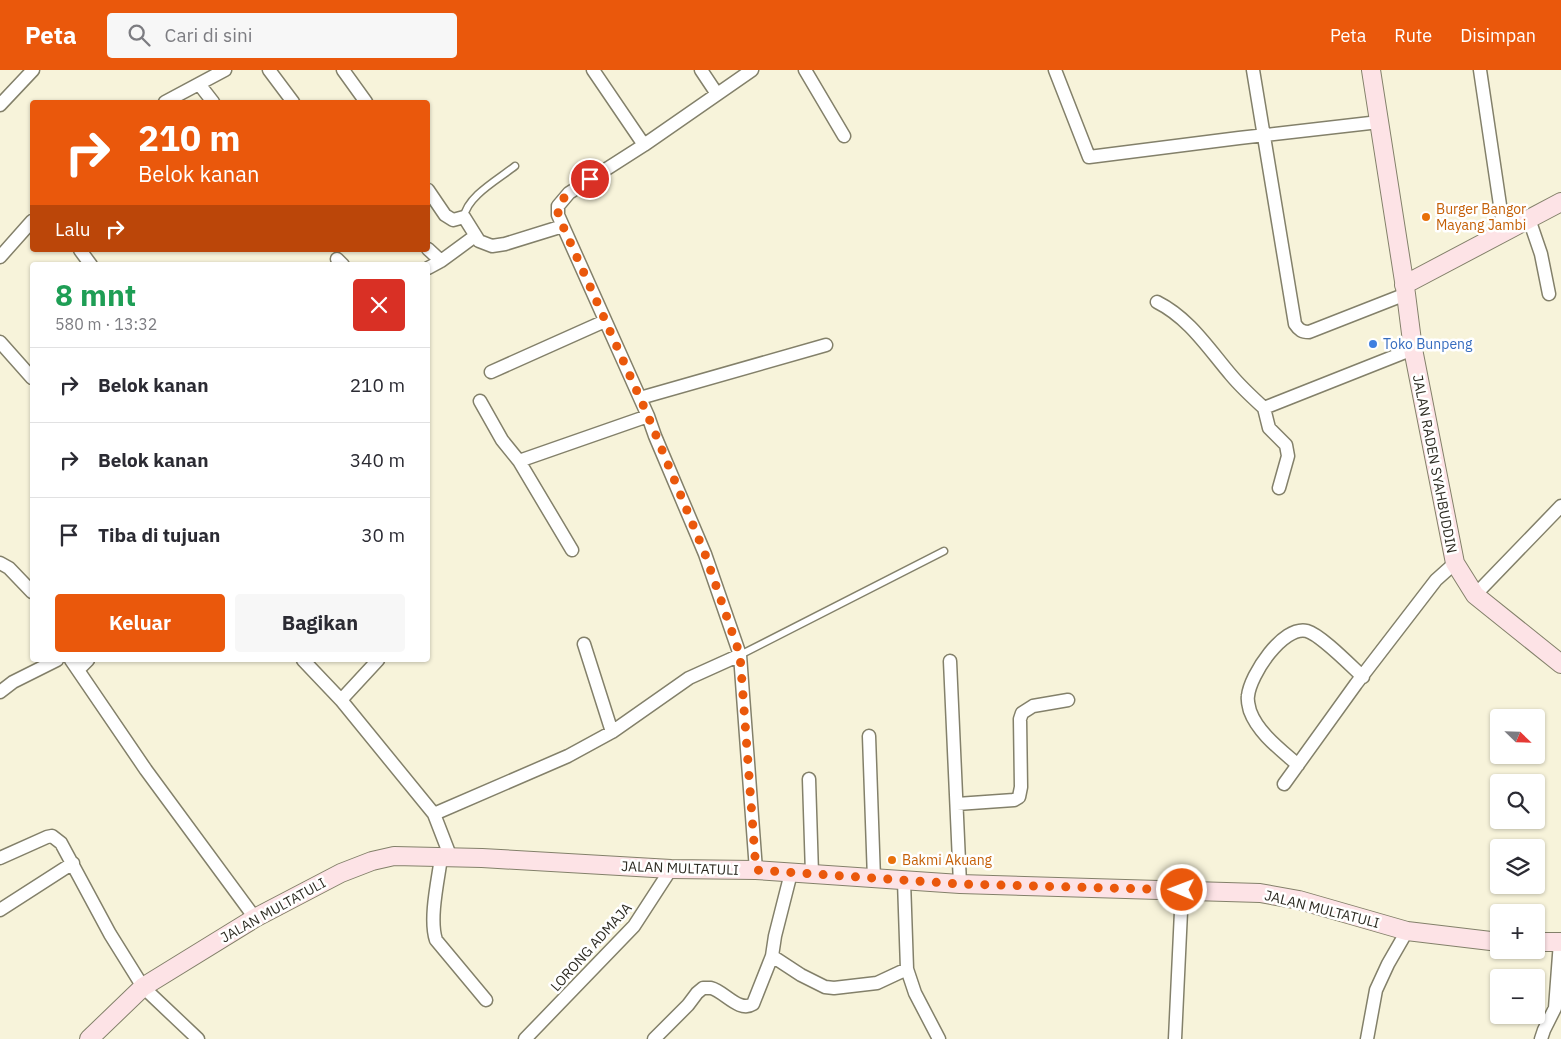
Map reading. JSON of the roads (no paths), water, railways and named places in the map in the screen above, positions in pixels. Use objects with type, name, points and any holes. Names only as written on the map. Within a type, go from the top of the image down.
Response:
[{"type":"main road","name":"JALAN RADEN SYAHBUDDIN","points":[[1371,70],[1405,289],[1412,349],[1455,563],[1475,595],[1561,664]]},
{"type":"main road","points":[[1405,289],[1504,232],[1561,202]]},
{"type":"main road","name":"JALAN MULTATULI","points":[[89,1039],[105,1026],[143,987],[255,918],[341,873],[372,861],[394,856],[671,869],[756,870],[960,884],[1260,893],[1299,900],[1407,931],[1490,941]]},
{"type":"main road","points":[[1545,942],[1560,942]]},
{"type":"street","points":[[0,105],[33,70]]},
{"type":"street","points":[[169,100],[225,70]]},
{"type":"street","points":[[269,70],[292,100]]},
{"type":"street","points":[[344,70],[365,100]]},
{"type":"street","points":[[593,70],[644,145]]},
{"type":"street","points":[[701,70],[717,94]]},
{"type":"street","points":[[752,70],[563,199],[558,206],[558,215],[648,416],[705,554],[740,655],[756,870]]},
{"type":"street","points":[[805,70],[844,136]]},
{"type":"street","points":[[1055,70],[1089,157],[1379,122]]},
{"type":"street","points":[[1253,70],[1262,135],[1293,316],[1299,330],[1310,332],[1405,289]]},
{"type":"street","points":[[1480,70],[1504,232]]},
{"type":"street","points":[[199,84],[211,100]]},
{"type":"street","points":[[430,193],[445,215],[453,220],[464,217],[475,236],[484,244],[492,246],[499,246],[563,226]]},
{"type":"street","points":[[1530,219],[1542,254],[1549,294]]},
{"type":"street","points":[[0,257],[30,223]]},
{"type":"street","points":[[430,267],[475,236]]},
{"type":"street","points":[[430,251],[441,261]]},
{"type":"street","points":[[1157,302],[1172,309],[1191,327],[1233,377],[1264,408],[1269,428],[1286,445],[1287,450],[1288,456],[1279,488]]},
{"type":"street","points":[[491,372],[605,321]]},
{"type":"street","points":[[0,342],[30,376]]},
{"type":"street","points":[[640,398],[826,345]]},
{"type":"street","points":[[1264,408],[1412,349]]},
{"type":"street","points":[[480,401],[502,440],[519,461],[572,550]]},
{"type":"street","points":[[519,461],[648,416]]},
{"type":"street","points":[[1475,595],[1560,510]]},
{"type":"street","points":[[1284,784],[1436,580],[1455,563]]},
{"type":"street","points":[[0,564],[9,568],[30,590]]},
{"type":"street","points":[[1298,765],[1270,740],[1250,712],[1249,690],[1262,662],[1291,633],[1303,630],[1314,634],[1363,677]]},
{"type":"street","points":[[584,644],[612,732]]},
{"type":"street","points":[[434,814],[568,756],[612,732],[689,678],[740,655]]},
{"type":"street","points":[[950,660],[960,884]]},
{"type":"street","points":[[0,692],[13,682],[53,662]]},
{"type":"street","points":[[305,662],[341,700],[434,814],[446,858],[433,922],[434,933],[436,940],[486,1000]]},
{"type":"street","points":[[341,700],[376,662]]},
{"type":"street","points":[[74,665],[146,770],[255,918]]},
{"type":"street","points":[[957,804],[1014,800],[1019,798],[1022,787],[1020,719],[1022,712],[1033,706],[1068,700]]},
{"type":"street","points":[[869,736],[874,879]]},
{"type":"street","points":[[809,779],[812,874]]},
{"type":"street","points":[[0,858],[52,836],[61,844],[110,934],[143,987],[198,1039]]},
{"type":"street","points":[[0,910],[73,863]]},
{"type":"street","name":"LORONG ADMAJA","points":[[525,1039],[634,926],[671,869]]},
{"type":"street","points":[[654,1039],[703,988],[711,988],[743,1006],[749,1006],[755,1000],[772,956],[775,936],[791,873]]},
{"type":"street","points":[[904,881],[907,969],[915,992],[939,1039]]},
{"type":"street","points":[[1175,1039],[1182,890]]},
{"type":"street","points":[[1367,1039],[1376,990],[1407,931]]},
{"type":"street","points":[[1541,1039],[1555,1008],[1560,942]]},
{"type":"street","points":[[772,956],[801,975],[825,987],[834,988],[877,983],[907,969]]},
{"type":"lane","points":[[464,217],[469,204],[477,196],[516,166]]},
{"type":"lane","points":[[740,655],[944,550]]},
{"type":"place","name":"Burger Bangor Mayang Jambi","points":[[1426,217]]},
{"type":"place","name":"Toko Bunpeng","points":[[1373,344]]},
{"type":"place","name":"Bakmi Akuang","points":[[892,860]]}]
